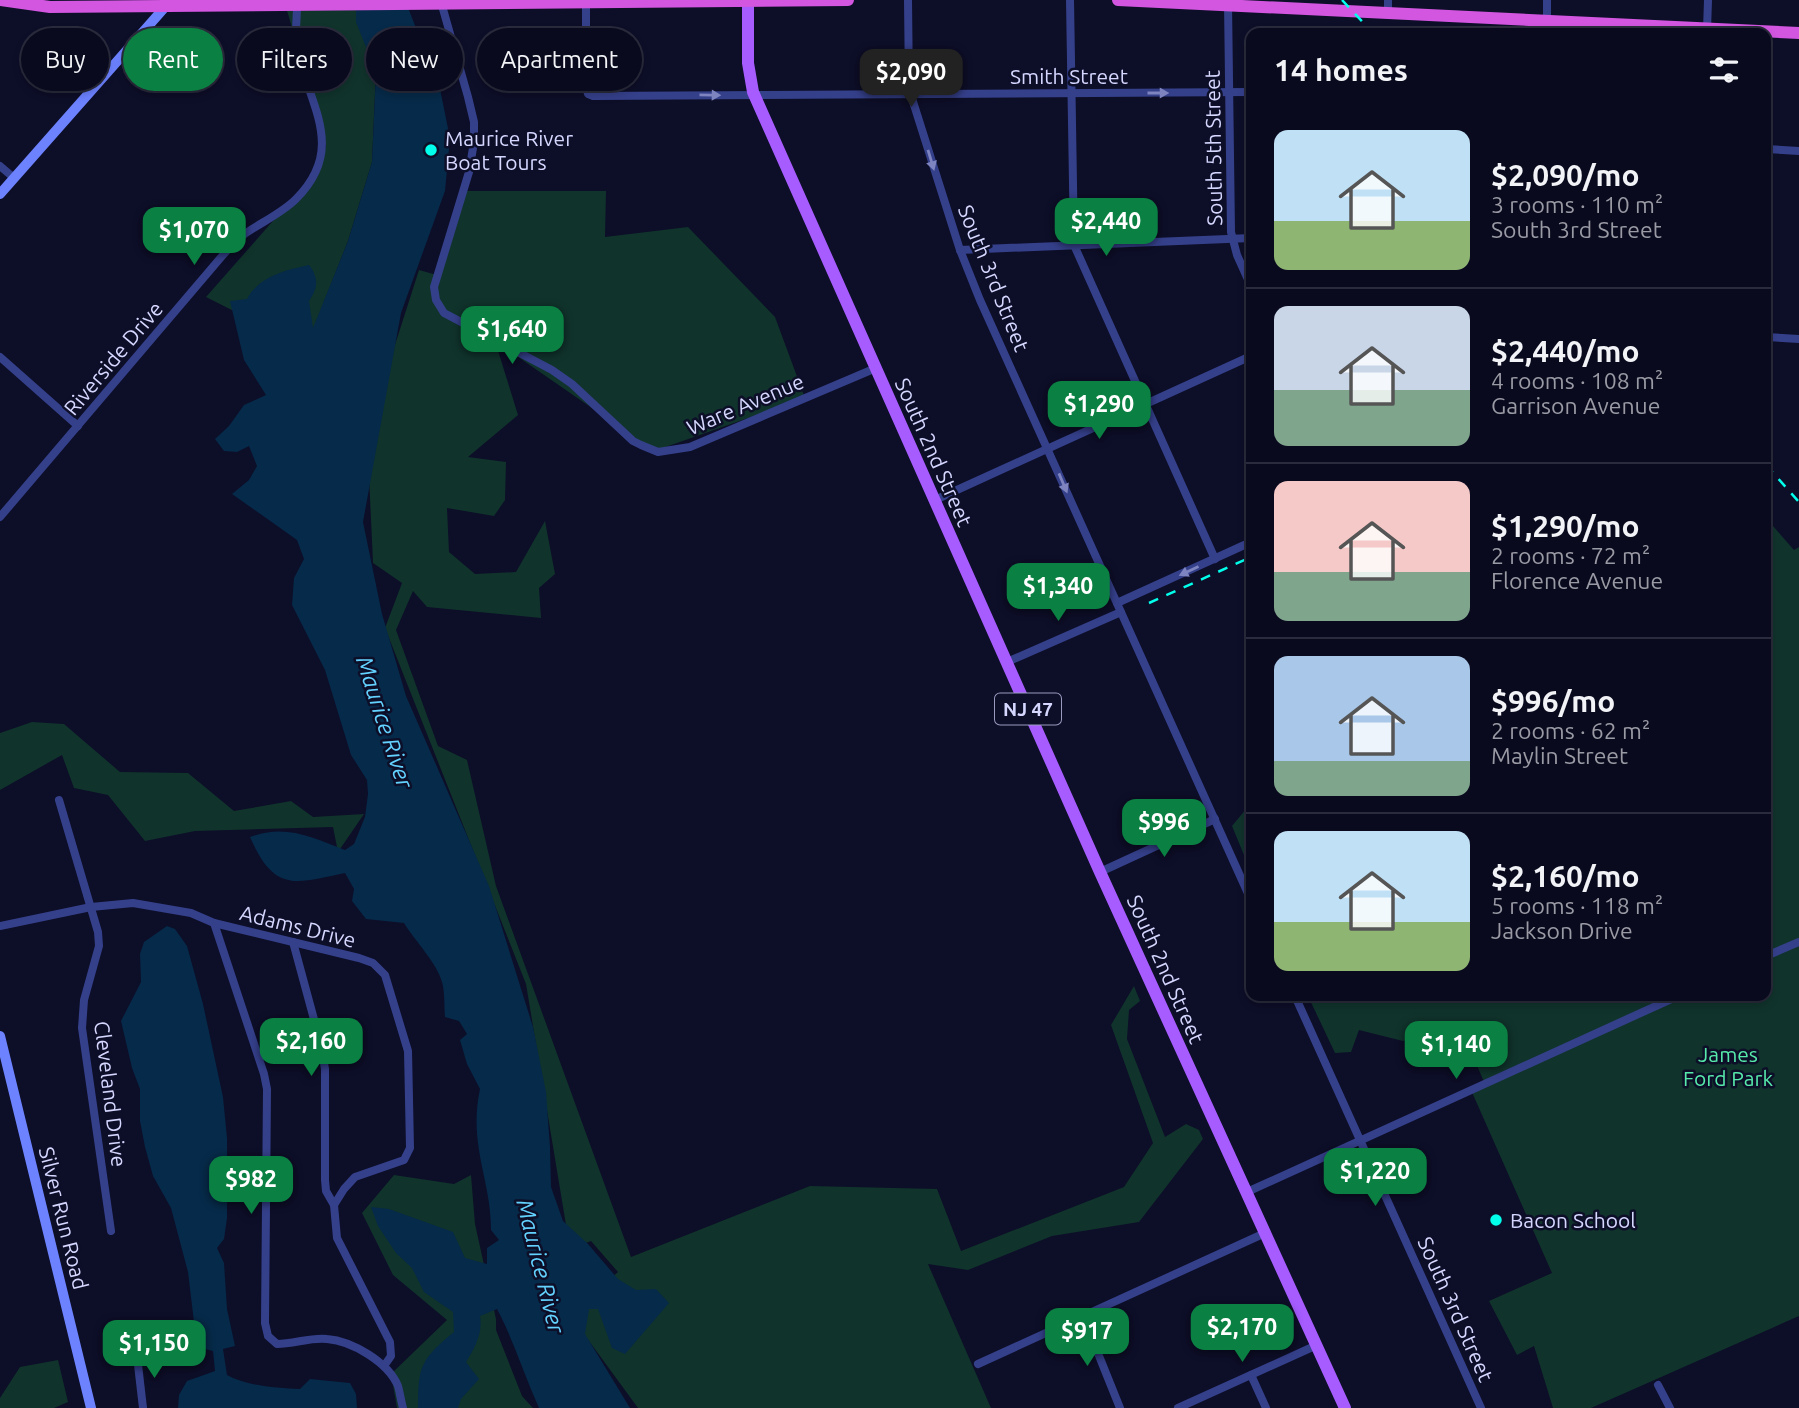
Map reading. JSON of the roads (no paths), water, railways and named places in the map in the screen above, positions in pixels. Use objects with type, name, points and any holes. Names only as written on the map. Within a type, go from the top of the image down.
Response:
[{"type":"highway","points":[[0,0],[50,8],[260,3],[327,5],[848,0]]},
{"type":"highway","points":[[1118,0],[1388,7],[1659,28]]},
{"type":"highway","points":[[1771,32],[1799,33]]},
{"type":"main road","name":"South 2nd Street","points":[[748,0],[748,62],[754,96],[1100,872],[1317,1345],[1340,1407]]},
{"type":"main road","points":[[0,194],[165,7]]},
{"type":"main road","name":"Silver Run Road","points":[[0,1036],[91,1408]]},
{"type":"street","name":"South 3rd Street","points":[[908,0],[908,83],[960,250],[980,300],[1246,889]]},
{"type":"street","points":[[1070,0],[1074,245],[1215,559]]},
{"type":"street","points":[[1547,0],[1547,21]]},
{"type":"street","points":[[1707,28],[1708,0]]},
{"type":"street","name":"Ware Avenue","points":[[441,2],[474,122],[469,172],[434,287],[436,300],[444,313],[552,370],[587,397],[633,441],[658,452],[690,447],[876,368]]},
{"type":"street","name":"Smith Street","points":[[586,2],[586,87],[588,94],[593,96],[1246,92]]},
{"type":"street","name":"South 5th Street","points":[[1228,3],[1232,239],[1246,275]]},
{"type":"street","name":"Riverside Drive","points":[[0,517],[230,247],[290,205],[310,183],[321,156],[323,142],[320,120],[296,47],[297,5]]},
{"type":"street","points":[[1771,149],[1799,151]]},
{"type":"street","points":[[0,166],[14,178]]},
{"type":"street","points":[[960,250],[1246,238]]},
{"type":"street","points":[[1771,337],[1799,339]]},
{"type":"street","points":[[0,357],[78,426]]},
{"type":"street","points":[[934,500],[1246,358]]},
{"type":"street","points":[[1007,662],[1246,544]]},
{"type":"street","name":"Cleveland Drive","points":[[59,800],[91,907],[99,946],[84,1000],[82,1028],[111,1231]]},
{"type":"street","points":[[1100,872],[1215,820]]},
{"type":"street","name":"Adams Drive","points":[[0,926],[91,907],[133,903],[191,913],[214,923],[373,963],[385,975],[408,1051],[410,1148],[404,1160],[355,1177],[334,1205]]},
{"type":"street","points":[[214,923],[267,1089],[265,1323],[268,1336],[277,1344],[324,1338],[344,1342],[384,1366],[397,1385],[403,1408]]},
{"type":"street","points":[[293,942],[325,1069],[326,1191],[334,1205],[337,1238],[390,1342],[391,1356],[384,1366]]},
{"type":"street","points":[[1771,955],[1799,942]]},
{"type":"street","name":"South 3rd Street","points":[[1297,1001],[1481,1408]]},
{"type":"street","points":[[1247,1192],[1667,1001]]},
{"type":"street","points":[[978,1364],[1265,1233]]},
{"type":"street","points":[[1083,1316],[1120,1408]]},
{"type":"street","points":[[1178,1408],[1317,1345]]},
{"type":"street","points":[[137,1356],[143,1408]]},
{"type":"street","points":[[1251,1376],[1266,1408]]},
{"type":"street","points":[[1658,1385],[1670,1408]]},
{"type":"water","points":[[356,0],[405,0],[416,28],[366,28],[366,47],[356,22]]},
{"type":"water","name":"Maurice River","points":[[375,91],[440,91],[450,138],[445,191],[401,313],[363,522],[382,614],[406,696],[489,886],[533,1027],[546,1092],[551,1187],[563,1221],[588,1244],[618,1279],[636,1290],[656,1289],[669,1303],[625,1354],[612,1348],[598,1309],[589,1309],[585,1334],[630,1408],[539,1408],[497,1309],[480,1316],[477,1340],[466,1362],[479,1379],[461,1399],[458,1408],[418,1408],[419,1382],[424,1364],[434,1349],[454,1332],[453,1312],[424,1292],[412,1268],[396,1253],[378,1226],[371,1207],[389,1209],[453,1232],[465,1258],[487,1264],[487,1248],[499,1240],[491,1230],[488,1194],[478,1145],[477,1109],[480,1089],[467,1064],[460,1040],[467,1034],[459,1021],[445,1017],[444,990],[439,975],[404,923],[366,919],[352,901],[354,889],[345,873],[299,881],[287,880],[277,875],[259,855],[250,837],[263,833],[287,832],[345,850],[354,844],[365,817],[368,794],[367,780],[351,755],[325,670],[292,605],[294,578],[304,559],[297,540],[232,494],[249,480],[257,466],[249,446],[237,452],[224,451],[215,439],[229,426],[244,405],[266,395],[244,360],[230,301],[247,299],[265,280],[309,265],[316,283],[309,301],[313,328],[348,241],[372,162]]},
{"type":"water","points":[[167,926],[175,929],[187,946],[203,1004],[223,1097],[227,1138],[227,1218],[224,1239],[217,1248],[224,1263],[227,1309],[235,1346],[223,1349],[227,1375],[253,1384],[291,1389],[300,1389],[310,1379],[350,1383],[356,1394],[357,1408],[178,1408],[179,1395],[187,1381],[215,1371],[213,1351],[197,1347],[188,1272],[171,1208],[153,1176],[145,1147],[140,1121],[140,1089],[121,1021],[141,982],[140,954],[144,942]]},
{"type":"railway","points":[[1342,0],[1368,28]]},
{"type":"railway","points":[[1771,471],[1799,502]]},
{"type":"railway","points":[[1149,603],[1246,559]]},
{"type":"place","name":"Maurice River Boat Tours","points":[[431,150]]},
{"type":"place","name":"Bacon School","points":[[1496,1220]]},
{"type":"park label","name":"James Ford Park","points":[[1728,1066]]}]
